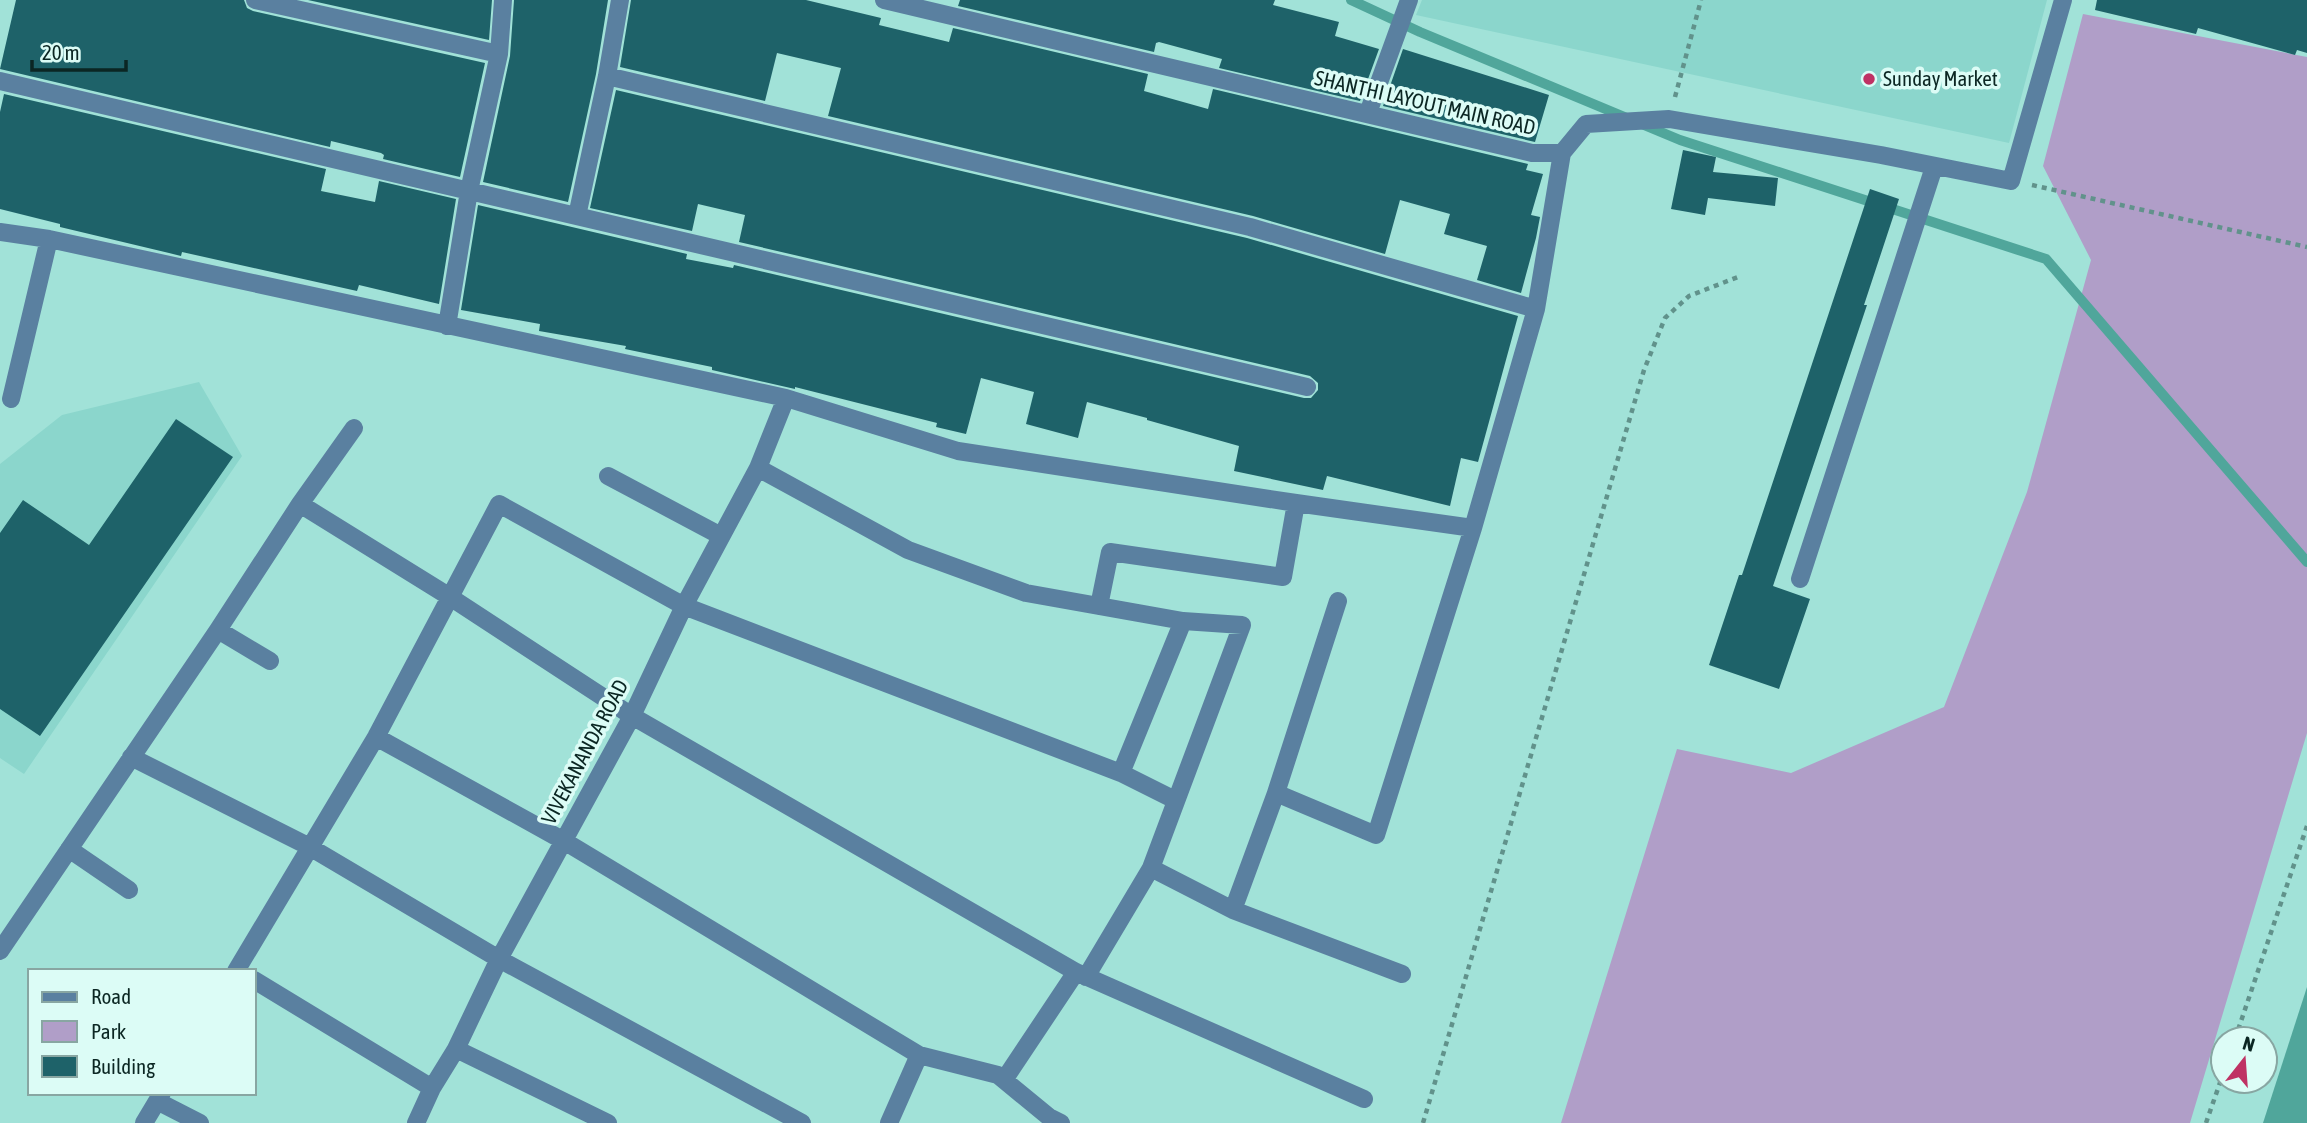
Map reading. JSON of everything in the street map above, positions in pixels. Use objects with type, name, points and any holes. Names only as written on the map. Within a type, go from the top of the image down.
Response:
[{"type":"street","points":[[255,0],[499,54]]},
{"type":"street","points":[[447,326],[469,191],[499,54],[503,0]]},
{"type":"street","points":[[576,216],[607,76],[620,0]]},
{"type":"street","name":"SHANTHI LAYOUT MAIN ROAD","points":[[884,0],[1532,153],[1562,153]]},
{"type":"street","points":[[1368,113],[1409,0]]},
{"type":"street","points":[[1276,793],[1376,835],[1474,528],[1536,309],[1562,153],[1586,124],[1669,119],[1881,155],[2011,181],[2063,0]]},
{"type":"street","points":[[607,76],[1250,227],[1536,309]]},
{"type":"street","points":[[0,81],[1307,387]]},
{"type":"street","points":[[1800,579],[1934,167]]},
{"type":"street","points":[[0,232],[49,239],[786,398],[958,451],[1474,528]]},
{"type":"street","points":[[11,399],[49,239]]},
{"type":"street","name":"VIVEKANANDA ROAD","points":[[416,1123],[432,1088],[456,1049],[499,959],[632,716],[684,606],[758,468],[786,398]]},
{"type":"street","points":[[0,951],[218,630],[300,504],[354,428]]},
{"type":"street","points":[[758,468],[908,550],[1027,593],[1183,621],[1242,625],[1151,868],[1081,974],[1004,1080]]},
{"type":"street","points":[[608,476],[721,536]]},
{"type":"street","points":[[1099,606],[1110,552],[1283,577],[1296,503]]},
{"type":"street","points":[[300,504],[450,597],[632,716],[1081,974],[1364,1100]]},
{"type":"street","points":[[238,969],[308,846],[376,737],[499,504],[684,606],[1121,774],[1175,800]]},
{"type":"street","points":[[1233,910],[1276,793],[1338,601]]},
{"type":"street","points":[[1121,774],[1183,621]]},
{"type":"street","points":[[218,630],[270,661]]},
{"type":"street","points":[[376,737],[564,841],[919,1055],[998,1075],[1049,1117],[1061,1123]]},
{"type":"street","points":[[131,757],[308,846],[499,959],[802,1123]]},
{"type":"street","points":[[69,849],[129,890]]},
{"type":"street","points":[[1151,868],[1233,910],[1402,974]]},
{"type":"street","points":[[256,981],[432,1088]]},
{"type":"street","points":[[456,1049],[608,1123]]},
{"type":"street","points":[[890,1123],[919,1055]]},
{"type":"street","points":[[144,1123],[159,1097],[200,1123]]},
{"type":"path","points":[[1669,119],[1701,0]]},
{"type":"path","points":[[2011,181],[2307,247]]},
{"type":"path","points":[[1423,1123],[1644,370],[1665,318],[1689,296],[1738,277]]},
{"type":"path","points":[[2240,1025],[2307,826]]},
{"type":"path","points":[[2206,1123],[2216,1095]]},
{"type":"shaded area","name":"Sunday Market","points":[[1422,0],[2047,0],[2009,143],[1416,15]]},
{"type":"shaded area","points":[[199,382],[242,456],[24,774],[0,758],[0,464],[62,415]]},
{"type":"shaded area","points":[[2307,987],[2307,1123],[2263,1123],[2272,1095],[2279,1095],[2279,1074]]},
{"type":"green space","points":[[2083,14],[2307,57],[2307,733],[2219,1025],[2209,1025],[2209,1060],[2190,1123],[1561,1123],[1677,749],[1791,773],[1944,707],[2027,492],[2091,260],[2043,166]]},
{"type":"building","points":[[16,0],[244,0],[247,8],[253,11],[485,63],[460,177],[383,159],[384,155],[381,153],[331,141],[330,147],[0,69]]},
{"type":"building","points":[[308,0],[492,0],[489,40]]},
{"type":"building","points":[[514,0],[608,0],[596,74],[568,202],[483,182],[510,56]]},
{"type":"building","points":[[631,0],[806,0],[881,18],[879,25],[949,42],[953,28],[1148,74],[1144,91],[1208,109],[1213,89],[1528,164],[1526,170],[1543,174],[1531,215],[1540,217],[1521,293],[1477,280],[1487,246],[1444,234],[1450,214],[1400,200],[1385,254],[1253,216],[828,116],[841,68],[777,53],[765,101],[620,67]]},
{"type":"building","points":[[960,0],[1275,0],[1273,5],[1339,22],[1335,36],[1379,49],[1360,101],[1219,68],[1222,59],[1159,42],[1156,43],[1154,52],[958,6]]},
{"type":"building","points":[[2097,0],[2307,0],[2307,53],[2297,50],[2295,55],[2198,28],[2196,34],[2095,10]]},
{"type":"building","points":[[1403,49],[1549,95],[1535,142],[1383,106]]},
{"type":"building","points":[[616,90],[1247,238],[1518,316],[1478,462],[1461,458],[1450,506],[1327,476],[1323,490],[1234,471],[1239,446],[1087,402],[1078,438],[1026,424],[1034,392],[981,378],[966,434],[936,427],[937,423],[795,387],[712,370],[712,367],[625,349],[626,346],[539,331],[540,324],[461,310],[478,205],[687,254],[686,259],[733,268],[734,265],[1304,398],[1311,398],[1318,390],[1318,383],[1310,376],[739,242],[745,215],[698,204],[692,231],[590,208]]},
{"type":"building","points":[[4,94],[326,169],[321,191],[375,202],[379,181],[456,199],[439,304],[359,285],[357,291],[182,252],[181,256],[60,227],[60,224],[0,209],[0,112]]},
{"type":"building","points":[[1683,150],[1716,157],[1713,172],[1778,178],[1775,206],[1708,198],[1705,215],[1671,209]]},
{"type":"building","points":[[1870,189],[1899,199],[1864,305],[1867,305],[1773,586],[1810,599],[1779,689],[1709,665],[1739,575],[1742,575]]},
{"type":"building","points":[[176,419],[233,457],[40,736],[0,709],[0,533],[23,500],[89,545]]},
{"type":"waterway","points":[[1351,0],[1420,32],[1627,118]]},
{"type":"waterway","points":[[1644,125],[1680,140],[2046,259],[2307,562]]},
{"type":"place","name":"Sunday Market","points":[[1869,79]]}]
